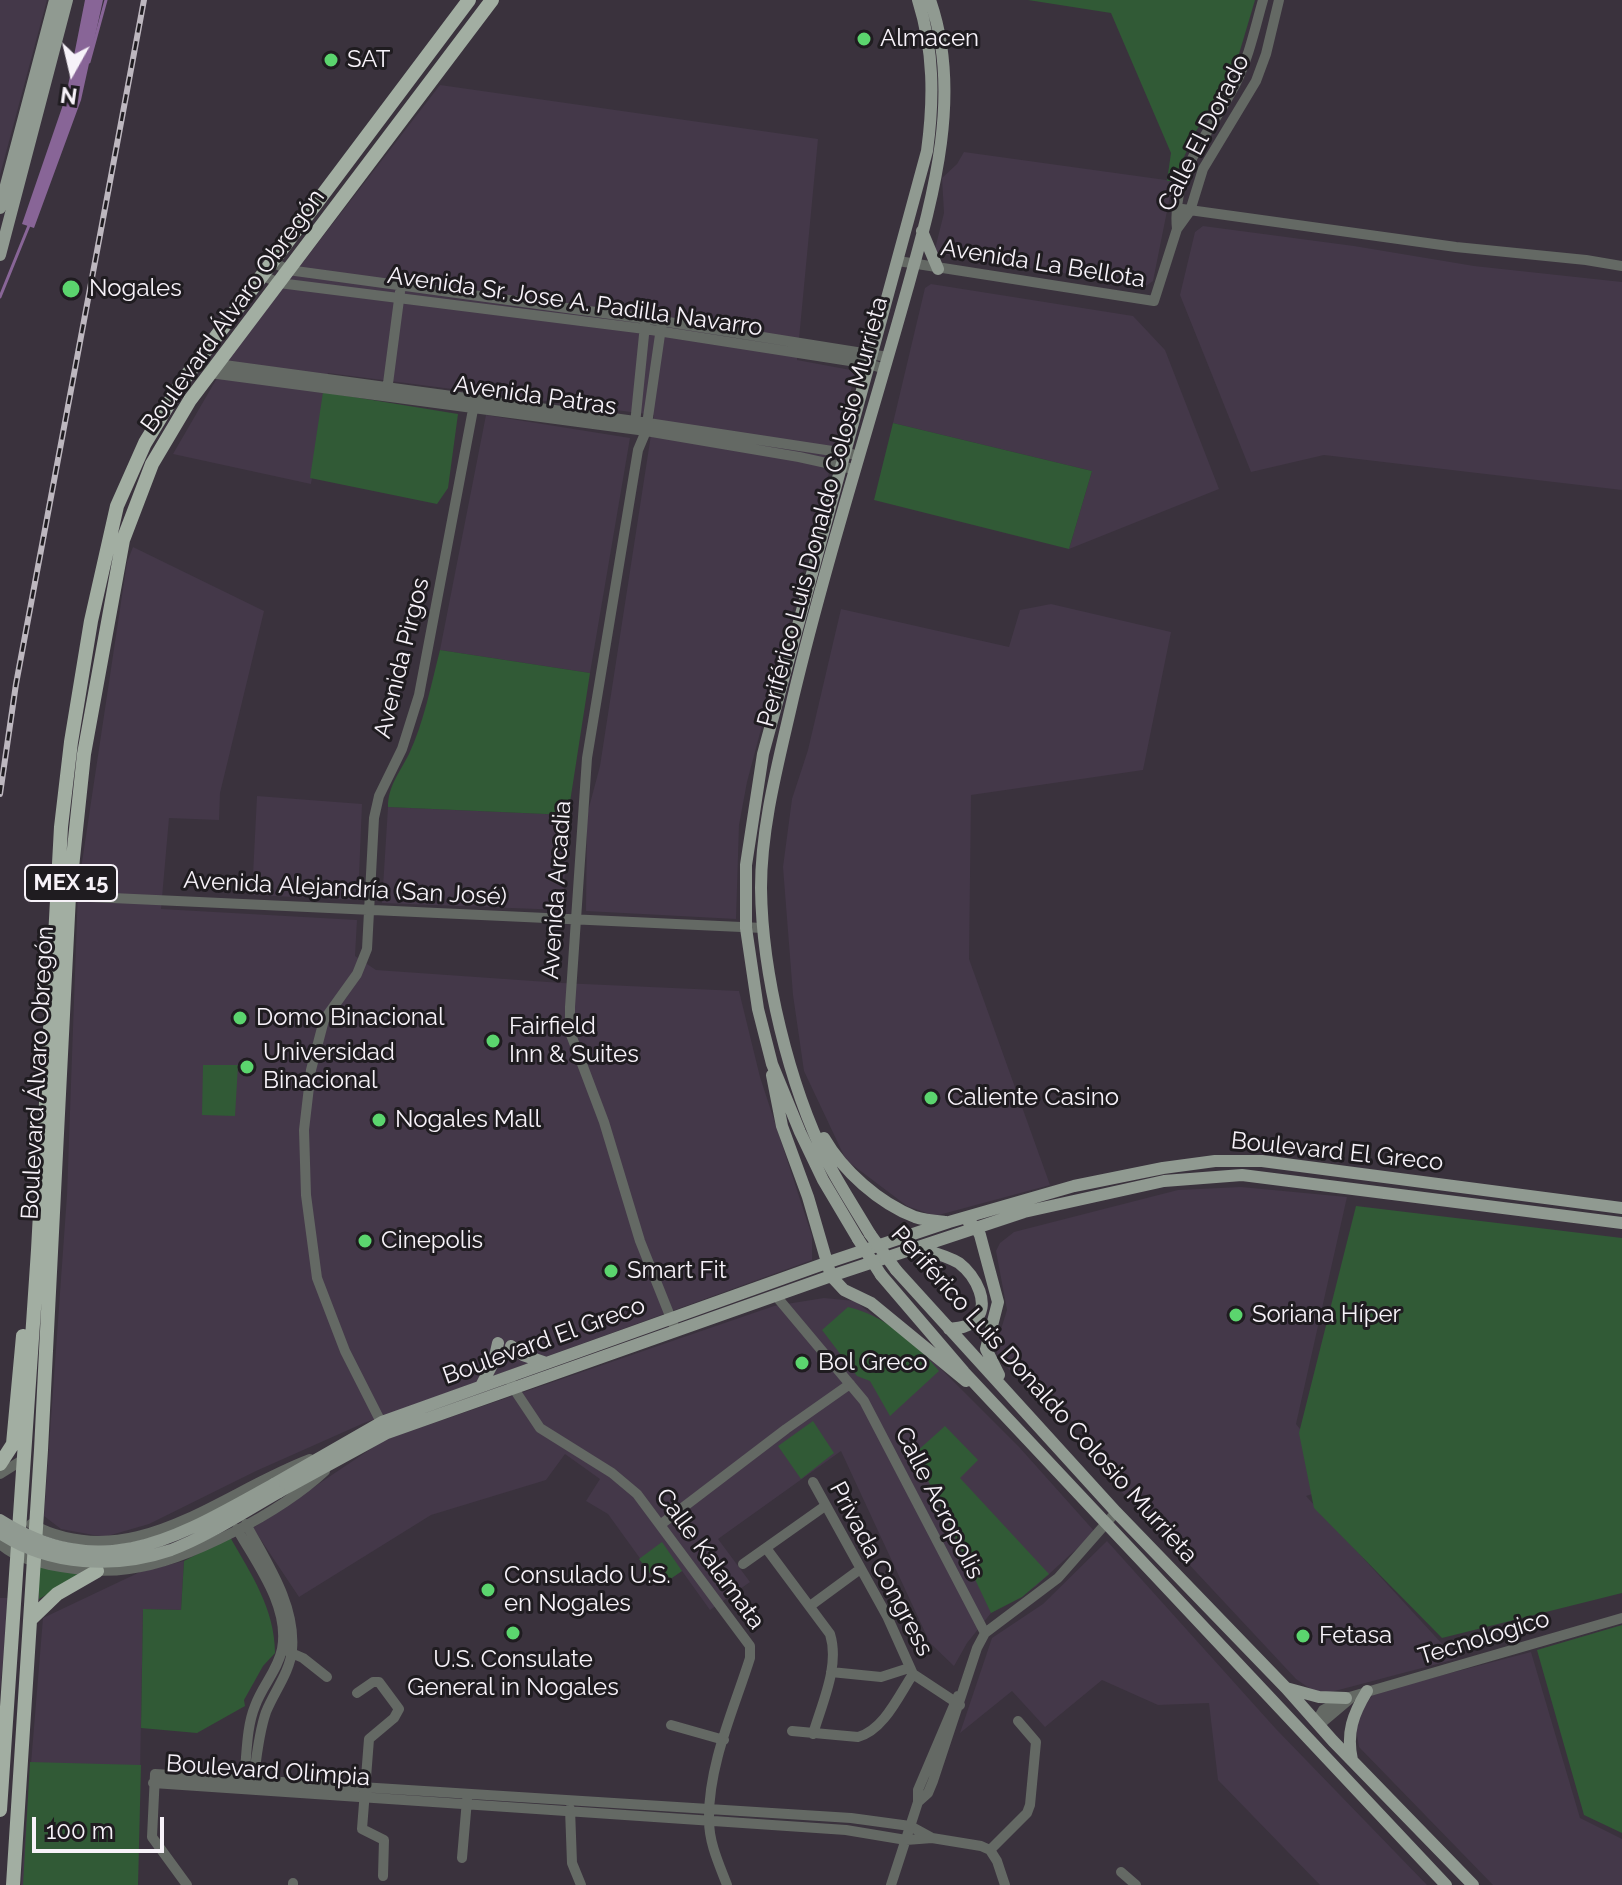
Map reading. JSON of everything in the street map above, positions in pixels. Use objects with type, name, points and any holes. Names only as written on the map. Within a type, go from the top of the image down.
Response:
[{"type":"highway","name":"Boulevard Álvaro Obregón","points":[[0,1810],[38,1250],[61,827],[71,742],[107,543],[117,506],[145,443],[182,382],[469,0]]},
{"type":"highway","name":"Boulevard Álvaro Obregón","points":[[13,1885],[36,1526],[69,896],[90,713],[123,540],[152,464],[169,433],[213,369],[492,0]]},
{"type":"highway","points":[[343,167],[357,155],[383,144],[388,117],[399,92]]},
{"type":"highway","points":[[0,1464],[13,1444],[27,1278],[38,1250]]},
{"type":"highway","points":[[30,1620],[57,1594],[97,1571]]},
{"type":"main road","points":[[0,208],[55,0]]},
{"type":"main road","points":[[0,255],[67,0]]},
{"type":"main road","name":"Periférico Luis Donaldo Colosio Murrieta","points":[[918,0],[931,48],[932,112],[927,151],[763,754],[746,865],[746,928],[758,1009],[772,1064],[823,1180],[864,1236],[1010,1396],[1111,1517],[1268,1694],[1446,1885]]},
{"type":"main road","name":"Periférico Luis Donaldo Colosio Murrieta","points":[[930,0],[939,26],[945,68],[945,112],[940,153],[914,265],[812,619],[765,833],[761,886],[763,928],[789,1061],[827,1160],[881,1275],[978,1386],[1286,1688],[1473,1885]]},
{"type":"main road","points":[[922,229],[938,269]]},
{"type":"main road","points":[[772,1064],[775,1099],[782,1126],[808,1197],[831,1276],[844,1290],[880,1310],[955,1374],[978,1386]]},
{"type":"main road","points":[[805,1105],[836,1158],[900,1210],[919,1218],[956,1221],[976,1227],[998,1302],[986,1349],[1010,1396]]},
{"type":"main road","name":"Boulevard El Greco","points":[[18,1537],[73,1550],[124,1551],[173,1537],[277,1488],[384,1428],[481,1386],[826,1263],[1074,1186],[1215,1161],[1262,1161],[1622,1208]]},
{"type":"main road","name":"Boulevard El Greco","points":[[384,1428],[519,1388],[976,1227],[1024,1212],[1164,1181],[1219,1176],[1261,1177],[1622,1223]]},
{"type":"main road","points":[[1468,1203],[1470,1189]]},
{"type":"main road","points":[[917,1248],[946,1256],[963,1266],[980,1291],[982,1302],[978,1317],[967,1326],[949,1329]]},
{"type":"main road","points":[[481,1386],[504,1345],[546,1363]]},
{"type":"main road","points":[[0,1520],[18,1537]]},
{"type":"main road","points":[[0,1533],[18,1537]]},
{"type":"main road","points":[[1286,1688],[1319,1697],[1357,1694],[1348,1744],[1352,1760]]},
{"type":"main road","points":[[1268,1694],[1277,1695],[1301,1715],[1316,1722],[1336,1769]]},
{"type":"street","name":"Calle El Dorado","points":[[1177,229],[1175,208],[1187,166],[1238,80],[1263,0]]},
{"type":"street","name":"Calle El Dorado","points":[[1177,229],[1190,211],[1211,154],[1256,81],[1279,0]]},
{"type":"street","points":[[1175,208],[1456,247],[1622,266]]},
{"type":"street","name":"Avenida La Bellota","points":[[898,261],[1154,301],[1177,229]]},
{"type":"street","name":"Avenida Sr. Jose A. Padilla Navarro","points":[[271,261],[288,270],[400,292]]},
{"type":"street","name":"Avenida Sr. Jose A. Padilla Navarro","points":[[261,275],[279,283],[400,292],[661,326],[887,363]]},
{"type":"street","points":[[387,391],[400,292]]},
{"type":"street","name":"Avenida Arcadia","points":[[638,450],[634,425],[645,324]]},
{"type":"street","name":"Avenida Arcadia","points":[[661,326],[647,427],[638,450],[587,758],[570,1032],[604,1122],[640,1241],[676,1332]]},
{"type":"street","name":"Avenida Patras","points":[[213,369],[634,425],[842,459],[858,455]]},
{"type":"street","name":"Avenida Pirgos","points":[[384,1428],[345,1351],[320,1291],[312,1248],[303,1155],[304,1130],[311,1070],[324,1020],[363,963],[371,910],[376,807],[386,777],[402,749],[419,695],[474,403]]},
{"type":"street","name":"Avenida Patras","points":[[842,459],[854,470]]},
{"type":"street","name":"Avenida Alejandría (San José)","points":[[69,896],[763,928]]},
{"type":"street","name":"Calle Acropolis","points":[[776,1296],[854,1388],[985,1633]]},
{"type":"street","name":"Calle Kalamata","points":[[514,1374],[524,1401],[540,1428],[637,1494],[750,1646],[750,1658],[724,1740],[710,1808],[709,1821],[716,1857],[727,1885]]},
{"type":"street","points":[[660,1525],[786,1429],[854,1388]]},
{"type":"street","points":[[0,1544],[36,1526],[86,1542],[125,1540],[146,1535],[287,1467],[332,1455]]},
{"type":"street","points":[[18,1537],[33,1561],[97,1571],[155,1564],[242,1527],[302,1490],[332,1455]]},
{"type":"street","points":[[0,1474],[24,1459]]},
{"type":"street","name":"Privada Congress","points":[[813,1482],[887,1616],[911,1671],[957,1703]]},
{"type":"street","points":[[743,1564],[825,1506]]},
{"type":"street","points":[[891,1885],[918,1802],[918,1790],[944,1736],[985,1633],[1058,1578],[1111,1517]]},
{"type":"street","points":[[242,1527],[283,1595],[290,1615],[287,1652],[266,1712],[256,1729],[250,1783]]},
{"type":"street","points":[[766,1548],[830,1634],[833,1644],[831,1672],[813,1734]]},
{"type":"street","points":[[810,1606],[859,1570]]},
{"type":"street","name":"Tecnologico","points":[[1316,1722],[1324,1721],[1357,1694],[1622,1618]]},
{"type":"street","points":[[287,1652],[303,1658],[327,1677]]},
{"type":"street","points":[[831,1672],[881,1677],[911,1671]]},
{"type":"street","points":[[792,1731],[858,1737],[866,1734],[878,1726],[911,1671]]},
{"type":"street","points":[[357,1693],[373,1682],[379,1682],[399,1709],[394,1718],[369,1739],[362,1829],[384,1840],[383,1876]]},
{"type":"street","points":[[990,1850],[1027,1813],[1030,1805],[1036,1742],[1018,1721]]},
{"type":"street","points":[[671,1725],[724,1740]]},
{"type":"street","name":"Boulevard Olimpia","points":[[187,1885],[154,1841],[151,1832],[156,1773],[468,1800],[569,1813],[846,1830],[906,1840],[932,1838]]},
{"type":"street","points":[[462,1858],[468,1800]]},
{"type":"street","name":"Boulevard Olimpia","points":[[468,1800],[710,1808],[851,1818],[910,1826]]},
{"type":"street","points":[[570,1801],[572,1863],[581,1885]]},
{"type":"street","points":[[910,1826],[932,1838],[990,1850],[1005,1885]]},
{"type":"street","points":[[1121,1872],[1136,1885]]},
{"type":"shaded area","points":[[0,0],[47,0],[0,175]]},
{"type":"shaded area","points":[[85,0],[103,0],[81,100],[34,228],[22,224],[66,96]]},
{"type":"shaded area","points":[[440,85],[818,139],[797,360],[856,371],[747,782],[739,825],[736,919],[586,911],[587,815],[600,766],[654,415],[328,373],[311,484],[173,454],[228,359]]},
{"type":"shaded area","points":[[964,152],[1173,181],[1153,281],[1146,286],[934,253],[944,213],[942,178],[957,164]]},
{"type":"shaded area","points":[[1203,226],[1474,266],[1622,282],[1622,490],[1324,455],[1251,472],[1180,295],[1195,232]]},
{"type":"shaded area","points":[[931,284],[1133,316],[1165,350],[1219,489],[1069,549],[1092,471],[893,423],[925,288]]},
{"type":"shaded area","points":[[486,415],[630,438],[590,673],[440,650]]},
{"type":"shaded area","points":[[133,547],[264,611],[220,793],[219,820],[169,818],[161,909],[357,920],[355,956],[376,970],[739,991],[760,1077],[812,1236],[812,1260],[364,1423],[256,1471],[149,1524],[104,1537],[61,1529],[44,1516],[67,1195],[78,889],[127,562]]},
{"type":"shaded area","points":[[1051,604],[1171,632],[1143,770],[971,795],[969,959],[1050,1185],[935,1216],[907,1206],[846,1160],[804,1071],[793,995],[783,867],[792,799],[808,750],[841,609],[1009,647],[1020,610]]},
{"type":"shaded area","points":[[257,796],[362,804],[358,900],[252,895]]},
{"type":"shaded area","points":[[388,807],[568,815],[563,910],[382,903]]},
{"type":"shaded area","points":[[1241,1187],[1347,1197],[1296,1424],[1344,1484],[1306,1496],[1456,1659],[1331,1692],[1315,1692],[1296,1679],[1100,1469],[1086,1434],[1062,1412],[1048,1410],[998,1358],[996,1345],[1007,1310],[996,1251],[1000,1243],[1014,1232],[1178,1190]]},
{"type":"shaded area","points":[[824,1298],[855,1301],[937,1365],[1020,1448],[1095,1532],[1036,1586],[991,1613],[967,1643],[954,1666],[930,1643],[841,1451],[718,1539],[750,1582],[710,1610],[682,1571],[660,1586],[608,1514],[586,1501],[600,1479],[565,1454],[546,1480],[431,1515],[299,1597],[253,1528],[381,1442],[774,1306]]},
{"type":"shaded area","points":[[1107,1541],[1276,1729],[1427,1885],[1320,1885],[1218,1780],[1209,1703],[1158,1705],[1102,1680],[1045,1727],[1012,1691],[960,1733],[992,1638],[1043,1604]]},
{"type":"shaded area","points":[[184,1561],[181,1610],[143,1609],[138,1885],[21,1885],[43,1618],[140,1572]]},
{"type":"shaded area","points":[[0,1598],[9,1598],[0,1691]]},
{"type":"shaded area","points":[[1531,1652],[1580,1818],[1622,1839],[1622,1885],[1493,1885],[1359,1747],[1356,1729],[1364,1707],[1374,1693]]},
{"type":"green space","points":[[1028,0],[1255,0],[1236,64],[1195,133],[1173,181],[1167,181],[1171,153],[1111,13]]},
{"type":"green space","points":[[323,392],[458,414],[448,488],[437,504],[310,478]]},
{"type":"green space","points":[[893,423],[1092,471],[1069,549],[874,500]]},
{"type":"green space","points":[[440,650],[590,673],[568,815],[388,807],[392,786],[419,729]]},
{"type":"green space","points":[[203,1065],[238,1065],[235,1116],[202,1115]]},
{"type":"green space","points":[[1356,1206],[1622,1238],[1622,1593],[1442,1638],[1314,1508],[1299,1433]]},
{"type":"green space","points":[[848,1307],[887,1323],[920,1350],[939,1371],[890,1416],[870,1381],[857,1376],[822,1330]]},
{"type":"green space","points":[[813,1421],[834,1453],[801,1479],[778,1446]]},
{"type":"green space","points":[[945,1426],[978,1460],[960,1478],[1049,1574],[1022,1597],[991,1613],[915,1453]]},
{"type":"green space","points":[[230,1537],[266,1607],[275,1653],[263,1666],[244,1700],[245,1706],[197,1733],[141,1728],[143,1609],[181,1610],[184,1561]]},
{"type":"green space","points":[[662,1542],[682,1571],[660,1586],[639,1559]]},
{"type":"green space","points":[[39,1559],[90,1570],[39,1599]]},
{"type":"green space","points":[[1622,1625],[1622,1833],[1584,1815],[1537,1650]]},
{"type":"green space","points":[[30,1762],[141,1765],[138,1885],[23,1885]]},
{"type":"waterway","points":[[89,62],[106,0]]},
{"type":"waterway","points":[[0,297],[30,223]]},
{"type":"railway","points":[[0,794],[16,684],[144,0]]},
{"type":"place","name":"Almacen","points":[[864,39]]},
{"type":"place","name":"SAT","points":[[331,60]]},
{"type":"place","name":"Nogales","points":[[71,289]]},
{"type":"place","name":"Domo Binacional","points":[[240,1018]]},
{"type":"place","name":"Fairfield Inn & Suites","points":[[493,1041]]},
{"type":"place","name":"Universidad Binacional","points":[[247,1067]]},
{"type":"place","name":"Caliente Casino","points":[[931,1098]]},
{"type":"place","name":"Nogales Mall","points":[[379,1120]]},
{"type":"place","name":"Cinepolis","points":[[365,1241]]},
{"type":"place","name":"Smart Fit","points":[[611,1271]]},
{"type":"place","name":"Soriana Híper","points":[[1236,1315]]},
{"type":"place","name":"Bol Greco","points":[[802,1363]]},
{"type":"place","name":"Consulado U.S. en Nogales","points":[[488,1590]]},
{"type":"place","name":"U.S. Consulate General in Nogales","points":[[513,1633]]},
{"type":"place","name":"Fetasa","points":[[1303,1636]]}]
